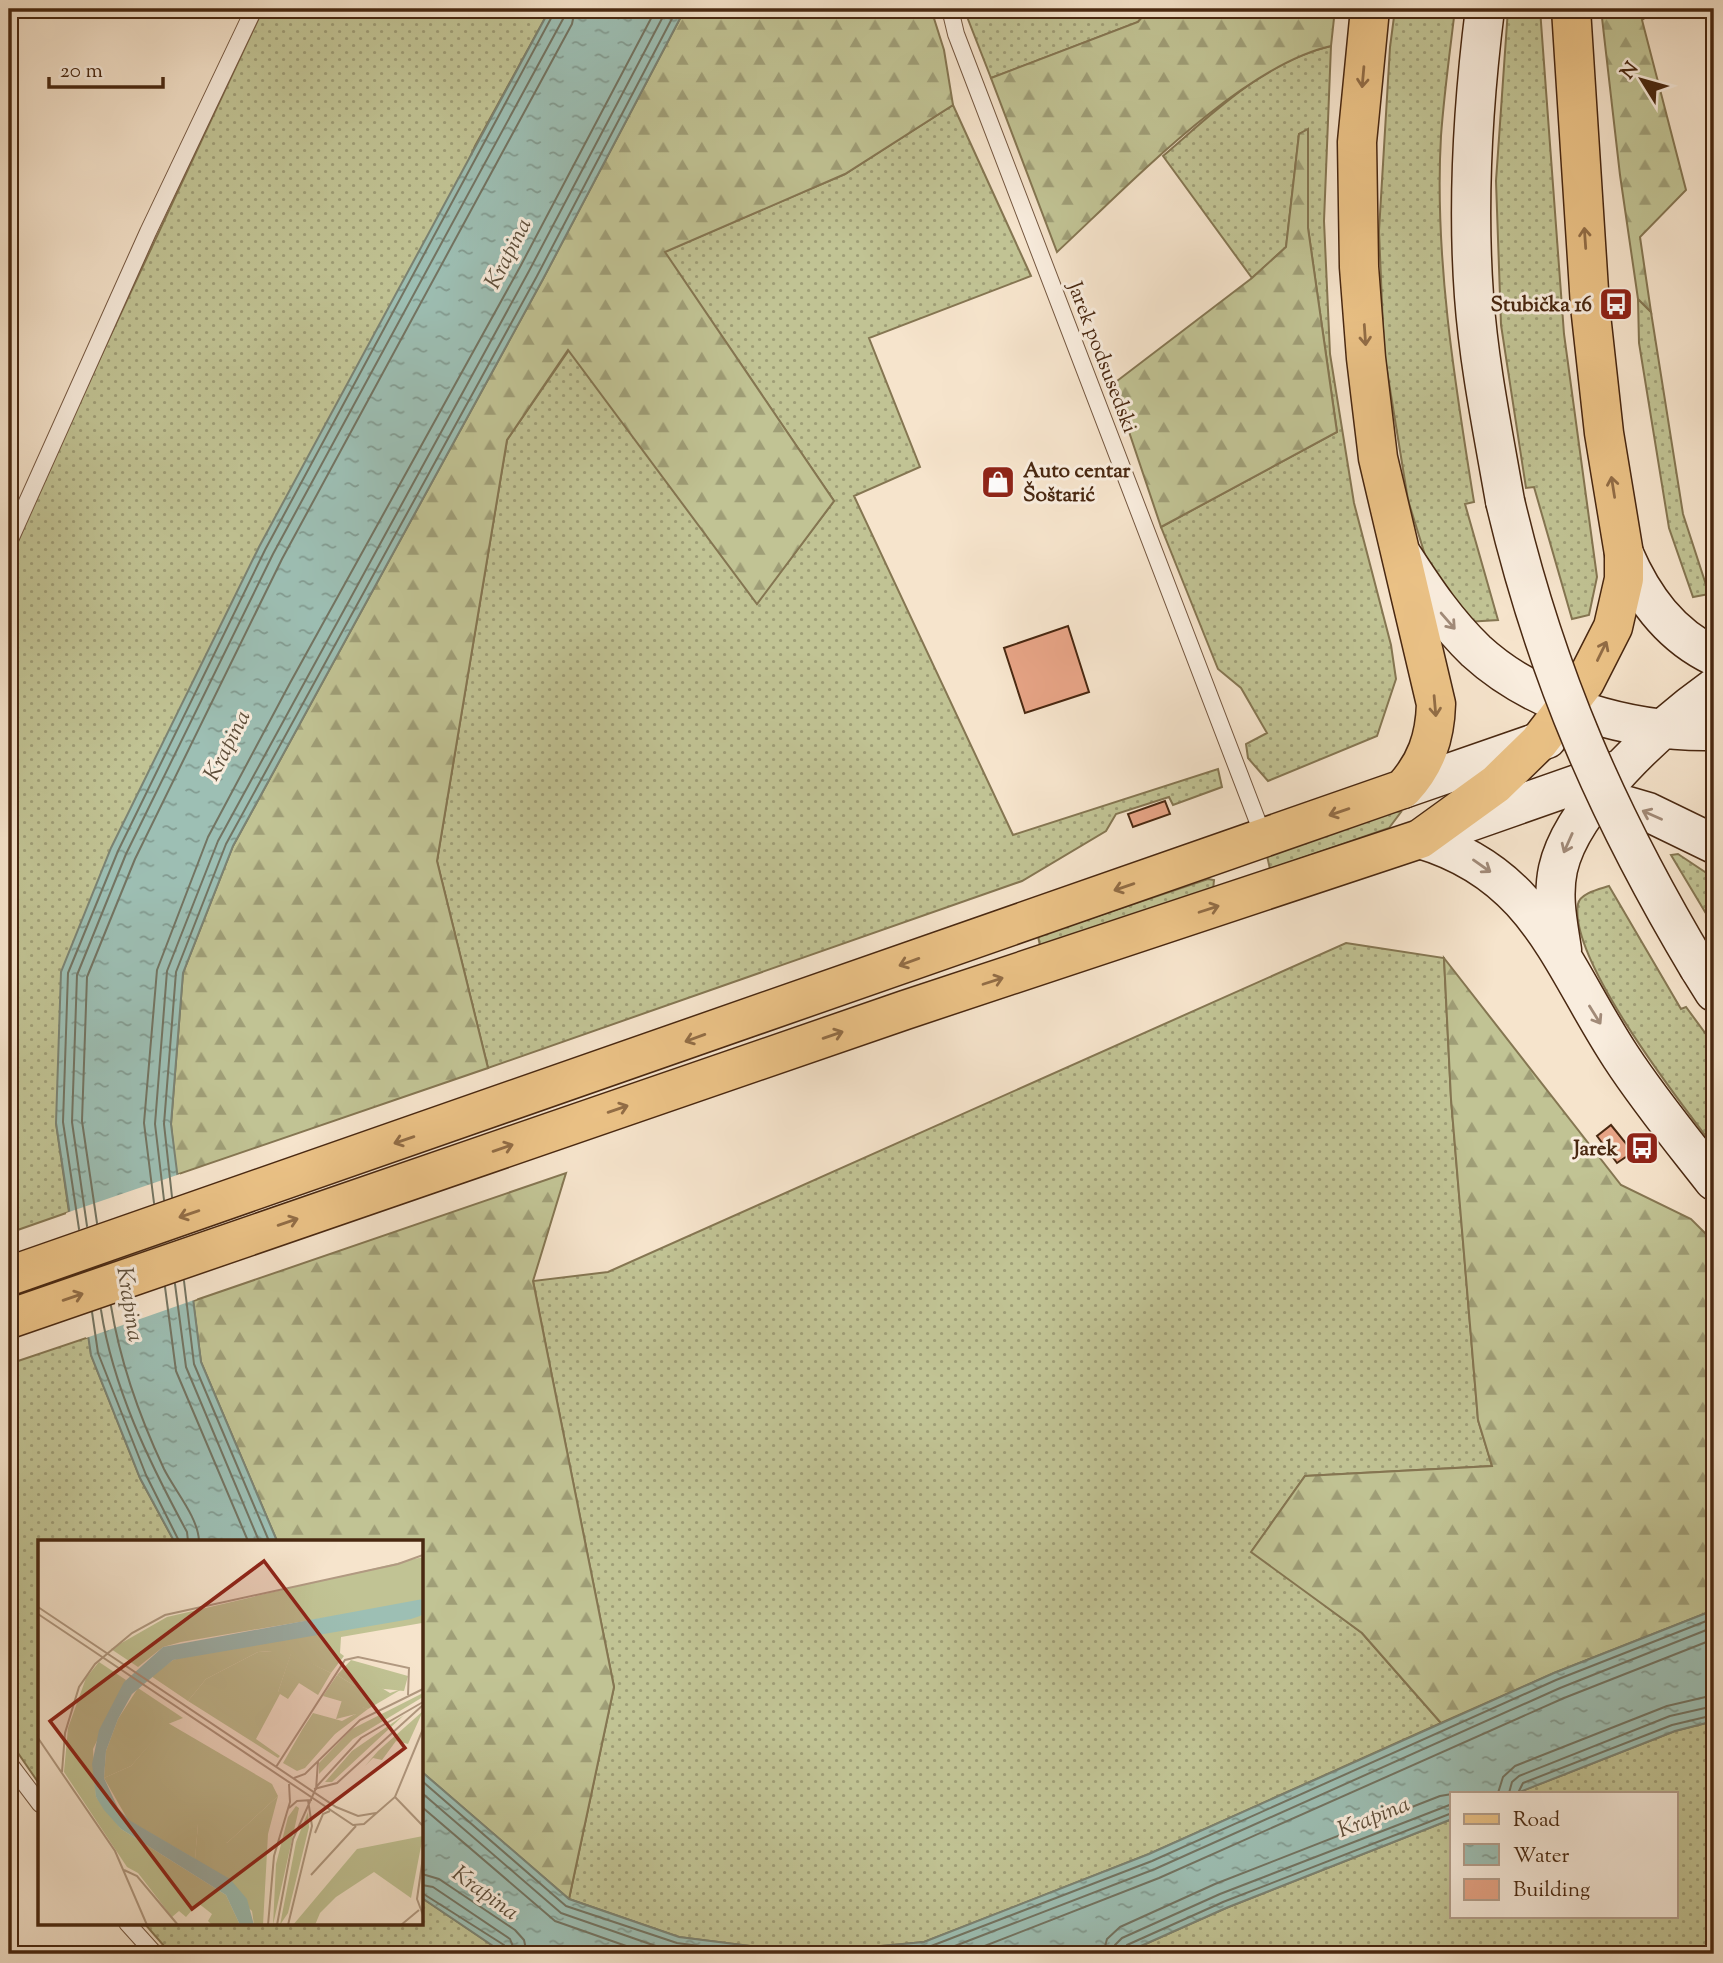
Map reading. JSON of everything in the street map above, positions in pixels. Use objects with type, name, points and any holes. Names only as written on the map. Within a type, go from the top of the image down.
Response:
[{"type":"main road","points":[[1370,9],[1357,142],[1359,267],[1378,457],[1396,544],[1436,704],[1431,746],[1413,778],[1411,787]]},
{"type":"main road","points":[[1485,9],[1475,101],[1471,217],[1474,295],[1482,375],[1505,501],[1541,634],[1578,737],[1645,875],[1707,980]]},
{"type":"main road","points":[[1420,839],[1496,784],[1539,742],[1598,659],[1621,603],[1624,554],[1604,433],[1590,306],[1571,9]]},
{"type":"main road","points":[[1396,544],[1433,603],[1477,651],[1517,681],[1567,705],[1608,718],[1663,729],[1714,733]]},
{"type":"main road","points":[[1624,554],[1638,586],[1656,611],[1672,628],[1714,656]]},
{"type":"main road","points":[[9,1276],[538,1094],[1714,681]]},
{"type":"main road","points":[[1563,955],[1554,898],[1558,868],[1568,841],[1598,796],[1625,767],[1663,729],[1714,688]]},
{"type":"main road","points":[[9,1319],[554,1131],[1420,839],[1714,733]]},
{"type":"main road","points":[[1411,787],[1496,784],[1598,796],[1648,812],[1714,844]]},
{"type":"main road","points":[[1420,839],[1466,855],[1488,870],[1531,910],[1563,955],[1587,1002],[1621,1058],[1714,1181]]},
{"type":"lane","points":[[9,542],[148,232],[254,9]]},
{"type":"lane","name":"Jarek podsusedski","points":[[950,9],[961,47],[1265,838]]},
{"type":"lane","points":[[9,1763],[38,1801]]},
{"type":"lane","points":[[128,1924],[155,1954]]},
{"type":"green space","points":[[263,9],[550,9],[475,146],[56,1123],[69,1212],[9,1233],[9,553]]},
{"type":"green space","points":[[685,9],[931,9],[944,50],[953,105],[845,174],[665,252],[834,501],[757,604],[568,350],[507,440],[437,861],[488,1068],[176,1175],[171,1124],[183,973],[233,846],[543,279]]},
{"type":"green space","points":[[964,9],[1149,9],[1138,22],[991,78]]},
{"type":"green space","points":[[1149,9],[1335,9],[1331,46],[1296,58],[1223,103],[1150,164],[1057,252],[991,78],[1138,22]]},
{"type":"green space","points":[[1395,9],[1455,9],[1441,136],[1443,273],[1453,366],[1474,502],[1465,504],[1498,620],[1466,622],[1429,568],[1408,500],[1384,352],[1379,231],[1390,47]]},
{"type":"green space","points":[[1508,9],[1540,9],[1564,334],[1597,577],[1589,615],[1572,619],[1534,487],[1526,488],[1501,325],[1496,181]]},
{"type":"green space","points":[[1601,9],[1657,9],[1642,20],[1686,190],[1640,237],[1651,312],[1638,299],[1620,175]]},
{"type":"green space","points":[[1331,46],[1324,221],[1330,354],[1354,503],[1391,645],[1396,679],[1377,736],[1268,781],[1248,758],[1246,744],[1267,733],[1241,688],[1218,669],[1161,527],[1337,432],[1308,228],[1308,130],[1299,134],[1286,247],[1252,278],[1163,156],[1221,106],[1262,76],[1307,53]]},
{"type":"green space","points":[[953,105],[1031,276],[869,338],[920,467],[854,496],[1013,835],[1218,769],[1222,787],[1173,805],[1169,797],[1116,814],[1106,831],[1022,881],[488,1068],[437,861],[507,440],[569,350],[757,603],[834,501],[664,252],[845,174]]},
{"type":"green space","points":[[1308,129],[1308,228],[1337,432],[1161,527],[1113,384],[1252,278],[1286,247],[1299,134]]},
{"type":"green space","points":[[1638,299],[1651,312],[1683,514],[1709,594],[1693,597],[1669,528],[1639,343]]},
{"type":"green space","points":[[1394,811],[1401,812],[1389,828],[1270,869],[1267,856]]},
{"type":"green space","points":[[1678,854],[1714,878],[1714,927],[1671,855]]},
{"type":"green space","points":[[1208,879],[1214,880],[1213,890],[1040,946],[1038,936]]},
{"type":"green space","points":[[1609,886],[1681,1009],[1686,1007],[1714,1045],[1714,1147],[1653,1065],[1590,959],[1580,928],[1578,904],[1586,894]]},
{"type":"green space","points":[[1346,943],[1444,958],[1451,1099],[1478,1420],[1492,1466],[1305,1476],[1252,1551],[1362,1633],[1441,1723],[1149,1854],[924,1942],[806,1953],[679,1937],[569,1899],[614,1687],[533,1281],[608,1272]]},
{"type":"green space","points":[[1444,958],[1621,1185],[1691,1219],[1714,1242],[1714,1610],[1554,1673],[1441,1723],[1362,1633],[1251,1552],[1305,1476],[1492,1466],[1478,1420],[1451,1099]]},
{"type":"green space","points":[[566,1173],[533,1281],[614,1687],[569,1899],[424,1774],[424,1540],[277,1540],[201,1362],[193,1301]]},
{"type":"green space","points":[[89,1337],[91,1355],[140,1478],[173,1540],[38,1540],[38,1782],[9,1740],[9,1364]]},
{"type":"green space","points":[[1714,1721],[1714,1954],[1123,1954],[1226,1908],[1450,1820],[1450,1918],[1678,1918],[1678,1792],[1520,1792],[1675,1731]]},
{"type":"green space","points":[[424,1899],[505,1954],[171,1954],[145,1924],[424,1924]]},
{"type":"water","name":"Krapina","points":[[550,9],[685,9],[543,279],[233,846],[183,973],[171,1124],[201,1362],[277,1540],[173,1540],[140,1478],[91,1355],[56,1123],[61,972],[111,848],[259,547]]},
{"type":"water","name":"Krapina","points":[[1714,1610],[1714,1721],[1675,1731],[1520,1792],[1450,1792],[1450,1820],[1226,1908],[1123,1954],[505,1954],[424,1899],[424,1774],[569,1899],[679,1937],[806,1953],[924,1942],[1149,1854],[1554,1673]]},
{"type":"pier","points":[[180,1174],[197,1299],[86,1338],[66,1213]]},
{"type":"building","points":[[1068,626],[1089,692],[1025,713],[1004,648]]},
{"type":"building","points":[[1165,801],[1170,814],[1133,827],[1128,814]]},
{"type":"building","points":[[1611,1125],[1633,1152],[1617,1163],[1597,1136]]},
{"type":"place","name":"Stubička 16","points":[[1616,304]]},
{"type":"place","name":"Auto centar Šoštarić","points":[[998,482]]},
{"type":"place","name":"Jarek","points":[[1642,1148]]}]
